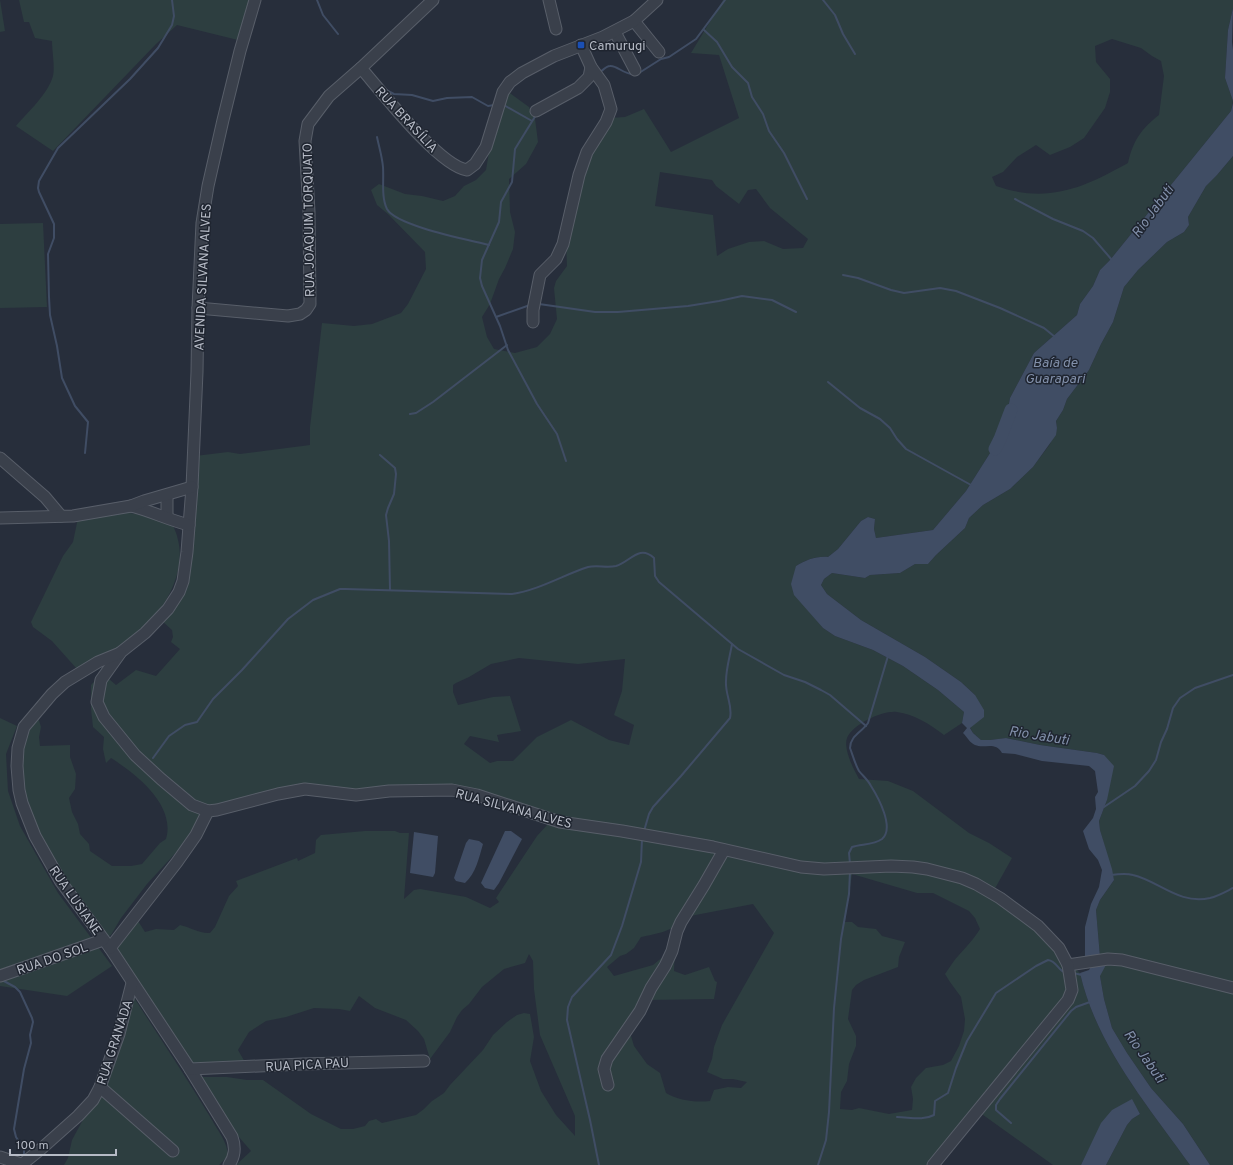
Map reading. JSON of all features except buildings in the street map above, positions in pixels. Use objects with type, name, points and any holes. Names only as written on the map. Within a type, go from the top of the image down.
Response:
[{"type":"street","name":"AVENIDA SILVANA ALVES","points":[[192,487],[202,223],[208,186],[240,51],[255,0]]},
{"type":"street","name":"RUA JOAQUIM TORQUATO","points":[[198,308],[288,316],[300,314],[306,310],[310,304],[309,212],[305,141],[308,124],[329,96],[433,0]]},
{"type":"street","points":[[549,0],[556,29]]},
{"type":"street","name":"RUA BRASÍLIA","points":[[361,68],[411,126],[436,152],[460,169],[467,170],[475,164],[486,147],[503,92],[510,82],[522,73],[554,56],[615,32],[634,21],[657,0]]},
{"type":"street","points":[[634,21],[659,52]]},
{"type":"street","points":[[615,32],[635,70]]},
{"type":"street","points":[[533,322],[533,310],[540,276],[556,259],[563,244],[579,175],[587,152],[606,122],[611,109],[604,85],[591,67],[581,45]]},
{"type":"street","points":[[536,112],[578,88],[588,77],[591,67]]},
{"type":"street","points":[[0,458],[45,496],[57,509],[61,516]]},
{"type":"street","points":[[0,518],[73,516],[131,506],[192,487],[186,565],[179,592],[168,609],[153,625],[121,652],[100,680],[97,702],[104,717],[135,755],[161,780],[192,805],[208,812],[196,835],[177,862],[107,944]]},
{"type":"street","points":[[166,494],[167,517]]},
{"type":"street","points":[[131,506],[189,525]]},
{"type":"street","name":"RUA LUSIANE","points":[[121,652],[98,662],[64,682],[24,727],[18,748],[16,766],[19,790],[22,803],[35,836],[61,882],[107,944],[190,1069],[232,1137],[235,1149],[229,1165]]},
{"type":"street","name":"RUA SILVANA ALVES","points":[[208,812],[306,789],[356,795],[389,791],[452,790],[476,795],[560,822],[622,831],[724,850],[801,867],[824,869],[876,866],[913,867],[938,871],[976,884],[1031,919],[1059,948],[1068,965],[1072,987],[1068,1000],[932,1165]]},
{"type":"street","points":[[608,1085],[604,1070],[607,1059],[640,1011],[672,951],[681,922],[724,850]]},
{"type":"street","name":"RUA DO SOL","points":[[0,976],[107,944]]},
{"type":"street","points":[[1068,965],[1102,960],[1122,960],[1233,988]]},
{"type":"street","name":"RUA GRANADA","points":[[21,1165],[88,1107],[100,1087],[120,1034],[132,983]]},
{"type":"street","name":"RUA PICA PAU","points":[[190,1069],[310,1063],[424,1061]]},
{"type":"street","points":[[100,1087],[173,1151]]},
{"type":"street","points":[[0,1158],[21,1165]]},
{"type":"shaded area","points":[[0,0],[5,31],[0,32]]},
{"type":"shaded area","points":[[19,0],[256,0],[238,40],[177,25],[156,44],[53,151],[16,126],[47,89],[53,76],[54,68],[52,41],[35,38],[29,22],[24,22]]},
{"type":"shaded area","points":[[723,0],[1233,0],[1233,8],[1228,30],[1225,78],[1233,101],[1231,111],[1110,260],[1100,270],[1093,286],[1080,304],[1077,315],[1034,353],[1010,398],[1004,431],[966,491],[933,530],[876,538],[874,529],[875,519],[868,517],[861,521],[838,549],[828,557],[811,559],[796,566],[809,611],[823,628],[835,636],[873,650],[903,666],[938,690],[964,712],[962,723],[944,735],[928,724],[910,715],[897,712],[884,713],[862,723],[850,733],[846,743],[846,748],[859,779],[888,781],[913,791],[969,833],[989,843],[1012,858],[993,892],[1080,973],[1088,1000],[1098,1025],[1111,1050],[1125,1074],[1190,1165],[1106,1165],[1127,1125],[1132,1119],[1140,1114],[1132,1100],[1094,1139],[1081,1165],[1053,1165],[979,1112],[933,1165],[236,1165],[251,1151],[232,1129],[196,1077],[227,1077],[247,1080],[263,1080],[311,1114],[341,1129],[353,1129],[365,1126],[369,1121],[376,1119],[382,1123],[416,1115],[444,1093],[483,1050],[493,1035],[507,1022],[517,1015],[524,1013],[530,1014],[534,1037],[530,1061],[541,1091],[556,1115],[575,1136],[575,1116],[540,1035],[534,989],[533,961],[529,954],[525,963],[504,969],[482,987],[469,1004],[462,1010],[450,1032],[430,1059],[424,1039],[406,1020],[375,1008],[359,996],[350,1011],[314,1008],[286,1017],[266,1021],[249,1032],[238,1050],[246,1064],[189,1064],[116,950],[138,921],[145,932],[156,929],[174,930],[180,925],[210,933],[215,927],[229,896],[238,886],[236,881],[297,858],[298,861],[315,853],[316,840],[321,835],[365,831],[395,831],[400,833],[409,833],[404,899],[414,890],[420,889],[466,897],[490,908],[499,902],[496,898],[537,836],[548,824],[547,820],[477,794],[328,791],[301,788],[202,813],[182,846],[147,884],[121,918],[111,935],[108,937],[67,885],[32,819],[20,783],[23,744],[27,733],[38,717],[41,727],[39,737],[40,746],[70,745],[70,757],[76,774],[75,789],[69,798],[72,812],[78,824],[80,834],[89,844],[90,851],[112,866],[131,866],[142,864],[160,843],[166,839],[168,826],[165,814],[160,803],[152,792],[132,773],[111,758],[106,763],[103,749],[104,737],[93,727],[91,685],[102,673],[116,685],[136,670],[156,676],[180,649],[171,642],[173,637],[172,630],[162,621],[176,603],[195,456],[228,452],[240,454],[310,445],[310,427],[322,323],[354,326],[372,324],[401,313],[408,304],[426,269],[425,252],[389,215],[377,205],[371,190],[379,184],[405,194],[443,201],[455,196],[464,186],[476,180],[486,170],[489,152],[507,91],[529,107],[535,119],[538,142],[526,164],[509,179],[510,212],[515,232],[513,249],[499,279],[490,304],[482,317],[487,337],[494,349],[515,353],[537,347],[550,334],[557,319],[554,288],[556,281],[567,266],[566,242],[575,190],[609,118],[625,117],[644,109],[671,152],[739,118],[719,55],[691,53]],"holes":[[[1112,39],[1141,48],[1161,61],[1164,76],[1159,115],[1147,125],[1135,142],[1128,163],[1096,180],[1065,191],[1032,194],[996,186],[992,177],[1003,172],[1017,157],[1036,145],[1050,155],[1070,147],[1084,138],[1105,108],[1110,92],[1110,79],[1096,62],[1095,46]],[[660,172],[712,180],[716,186],[739,204],[748,190],[756,189],[770,208],[808,239],[803,248],[783,249],[764,241],[749,242],[728,249],[717,256],[713,215],[655,206]],[[519,658],[578,664],[625,659],[622,691],[614,715],[634,725],[629,745],[609,740],[571,720],[537,737],[513,761],[497,761],[490,763],[464,744],[470,736],[499,742],[497,735],[521,731],[510,696],[493,697],[458,705],[453,692],[453,685],[491,664]],[[852,874],[917,893],[933,893],[969,911],[975,918],[980,929],[955,959],[945,974],[961,997],[965,1019],[964,1031],[959,1046],[951,1061],[943,1065],[926,1068],[916,1078],[911,1087],[913,1099],[912,1110],[889,1114],[859,1108],[852,1110],[840,1109],[841,1092],[847,1081],[849,1064],[856,1046],[856,1036],[848,1019],[852,990],[856,985],[864,980],[898,967],[899,957],[905,942],[882,936],[876,929],[858,927],[852,922],[845,922]],[[753,904],[774,933],[722,1025],[707,1072],[723,1079],[733,1079],[747,1082],[741,1088],[728,1087],[714,1090],[710,1101],[698,1102],[666,1093],[660,1073],[647,1064],[634,1046],[628,1026],[646,1000],[714,999],[717,982],[715,981],[709,967],[685,975],[674,971],[675,947],[653,965],[614,976],[607,967],[620,956],[626,954],[634,948],[641,937],[671,929],[685,917]]]},
{"type":"shaded area","points":[[1233,156],[1233,1165],[1210,1165],[1183,1124],[1151,1088],[1127,1053],[1112,1028],[1104,999],[1100,976],[1096,910],[1100,900],[1114,880],[1100,830],[1099,821],[1107,800],[1104,755],[1007,738],[981,740],[973,733],[970,727],[975,695],[961,682],[925,657],[861,620],[827,594],[821,585],[824,579],[832,573],[865,578],[870,575],[900,573],[915,564],[928,564],[965,528],[969,518],[983,505],[1010,489],[1033,467],[1050,444],[1057,428],[1056,421],[1063,410],[1067,399],[1089,370],[1113,322],[1124,287],[1138,270],[1167,242],[1184,232],[1189,225],[1188,217],[1206,186]]},
{"type":"shaded area","points":[[43,223],[47,307],[0,308],[0,224]]},
{"type":"shaded area","points":[[123,512],[143,515],[172,523],[178,540],[180,555],[178,570],[166,600],[147,626],[118,649],[77,669],[52,641],[33,627],[31,622],[63,556],[73,542],[78,518]]},
{"type":"shaded area","points":[[0,718],[17,726],[6,754],[8,791],[20,826],[58,893],[112,966],[67,996],[0,986]]},
{"type":"shaded area","points":[[133,996],[222,1137],[228,1151],[228,1156],[219,1165],[64,1165],[68,1158],[72,1140],[104,1081]]},
{"type":"water","points":[[1233,8],[1233,101],[1225,78],[1228,30]]},
{"type":"water","name":"Baía de Guarapari","points":[[1233,103],[1233,156],[1206,186],[1188,217],[1189,225],[1184,232],[1167,242],[1138,270],[1124,287],[1113,322],[1089,370],[1067,399],[1063,410],[1056,421],[1056,435],[1033,467],[1010,489],[983,505],[969,518],[965,528],[928,564],[915,564],[900,573],[870,575],[865,578],[832,573],[824,579],[821,585],[827,594],[861,620],[925,657],[961,682],[975,695],[984,710],[984,717],[970,728],[981,740],[1006,738],[1040,745],[1097,753],[1104,755],[1114,766],[1107,800],[1099,821],[1100,830],[1114,880],[1100,900],[1096,910],[1100,957],[1108,961],[1100,976],[1104,999],[1112,1028],[1127,1053],[1151,1088],[1183,1124],[1210,1165],[1190,1165],[1125,1074],[1111,1050],[1098,1025],[1088,1000],[1080,973],[1089,970],[1094,962],[1085,962],[1085,927],[1091,904],[1099,887],[1102,870],[1098,860],[1089,849],[1083,831],[1093,818],[1096,809],[1095,797],[1098,792],[1095,771],[1089,766],[1042,761],[1015,754],[1002,753],[997,747],[993,746],[978,746],[973,744],[963,733],[967,728],[962,723],[964,712],[938,690],[903,666],[873,650],[835,636],[823,628],[794,595],[791,584],[796,566],[811,559],[828,557],[838,549],[861,521],[868,517],[875,519],[874,529],[876,538],[933,530],[966,491],[1004,431],[1010,398],[1034,353],[1077,315],[1080,304],[1093,286],[1100,270],[1110,260],[1231,111]]},
{"type":"water","points":[[505,831],[511,831],[522,839],[494,890],[485,888],[481,883]]},
{"type":"water","points":[[414,832],[438,836],[435,873],[433,877],[410,873]]},
{"type":"water","points":[[469,839],[479,841],[483,844],[472,875],[465,883],[456,881],[454,878],[466,843]]},
{"type":"water","points":[[1132,1099],[1140,1114],[1132,1119],[1127,1125],[1106,1165],[1081,1165],[1101,1123],[1112,1110]]},
{"type":"waterway","points":[[85,453],[88,422],[75,406],[62,378],[50,315],[48,254],[54,238],[54,224],[39,192],[39,181],[58,148],[130,79],[158,48],[172,25],[174,16],[172,0]]},
{"type":"waterway","points":[[317,0],[323,15],[338,34]]},
{"type":"waterway","points":[[639,73],[661,59],[669,57],[696,39],[725,0]]},
{"type":"waterway","points":[[823,0],[835,15],[843,34],[855,54]]},
{"type":"waterway","points":[[704,30],[717,42],[732,67],[748,83],[752,97],[763,114],[769,131],[784,153],[807,199]]},
{"type":"waterway","points":[[599,73],[609,66],[613,66],[627,73],[634,74]]},
{"type":"waterway","points":[[386,90],[394,94],[412,95],[433,101],[447,98],[472,97],[488,106],[494,105]]},
{"type":"waterway","points":[[502,104],[532,121]]},
{"type":"waterway","points":[[536,115],[515,149],[512,182],[501,202],[499,222],[482,260],[480,278],[482,286],[500,326],[508,350],[537,404],[557,434],[566,461]]},
{"type":"waterway","points":[[377,137],[383,167],[385,204],[387,209],[393,215],[418,227],[489,245]]},
{"type":"waterway","points":[[1015,199],[1053,219],[1083,231],[1093,238],[1112,260]]},
{"type":"waterway","points":[[843,275],[858,278],[904,293],[940,288],[956,291],[1000,308],[1044,328],[1055,337]]},
{"type":"waterway","points":[[539,304],[595,312],[618,312],[688,306],[742,296],[772,300],[796,312]]},
{"type":"waterway","points":[[496,317],[530,305]]},
{"type":"waterway","points":[[410,414],[416,413],[433,402],[507,345]]},
{"type":"waterway","points":[[828,382],[860,408],[880,419],[890,428],[906,449],[971,485]]},
{"type":"waterway","name":"Rio Jabuti","points":[[995,449],[1011,410]]},
{"type":"waterway","points":[[380,455],[395,468],[396,474],[394,494],[386,515],[389,541],[390,590]]},
{"type":"waterway","points":[[153,758],[169,736],[185,725],[197,722],[213,699],[242,670],[288,619],[313,600],[340,589],[512,594],[541,586],[588,567],[616,566],[639,553],[649,554],[654,558],[655,576],[659,582],[738,649],[784,675],[805,682],[830,695],[866,726]]},
{"type":"waterway","points":[[644,831],[649,814],[653,807],[730,718],[731,713],[726,681],[727,667],[732,644]]},
{"type":"waterway","points":[[850,864],[849,853],[852,847],[879,841],[886,834],[886,820],[878,797],[870,784],[859,771],[850,748],[854,737],[868,723],[888,656]]},
{"type":"waterway","points":[[1104,807],[1135,786],[1149,771],[1156,760],[1173,708],[1180,698],[1195,688],[1233,675]]},
{"type":"waterway","points":[[599,1165],[567,1020],[568,1007],[572,997],[611,955],[622,926],[641,862],[642,839]]},
{"type":"waterway","points":[[818,1165],[826,1140],[829,1112],[834,1008],[841,939],[849,894],[850,871]]},
{"type":"waterway","points":[[1111,875],[1133,875],[1189,898],[1210,898],[1233,888]]},
{"type":"waterway","points":[[897,1117],[925,1118],[934,1115],[935,1101],[948,1093],[967,1041],[996,993],[1036,966],[1048,960],[1053,962],[1066,973]]},
{"type":"waterway","points":[[1073,973],[1082,975]]},
{"type":"waterway","points":[[2,980],[15,987],[20,992],[33,1022],[30,1035],[31,1043],[24,1069],[14,1129],[16,1137],[24,1149],[24,1158]]},
{"type":"waterway","points":[[1011,1123],[996,1110],[996,1105],[1071,1011],[1076,1007],[1090,1002]]},
{"type":"place","name":"Camurugi","points":[[581,45]]}]
